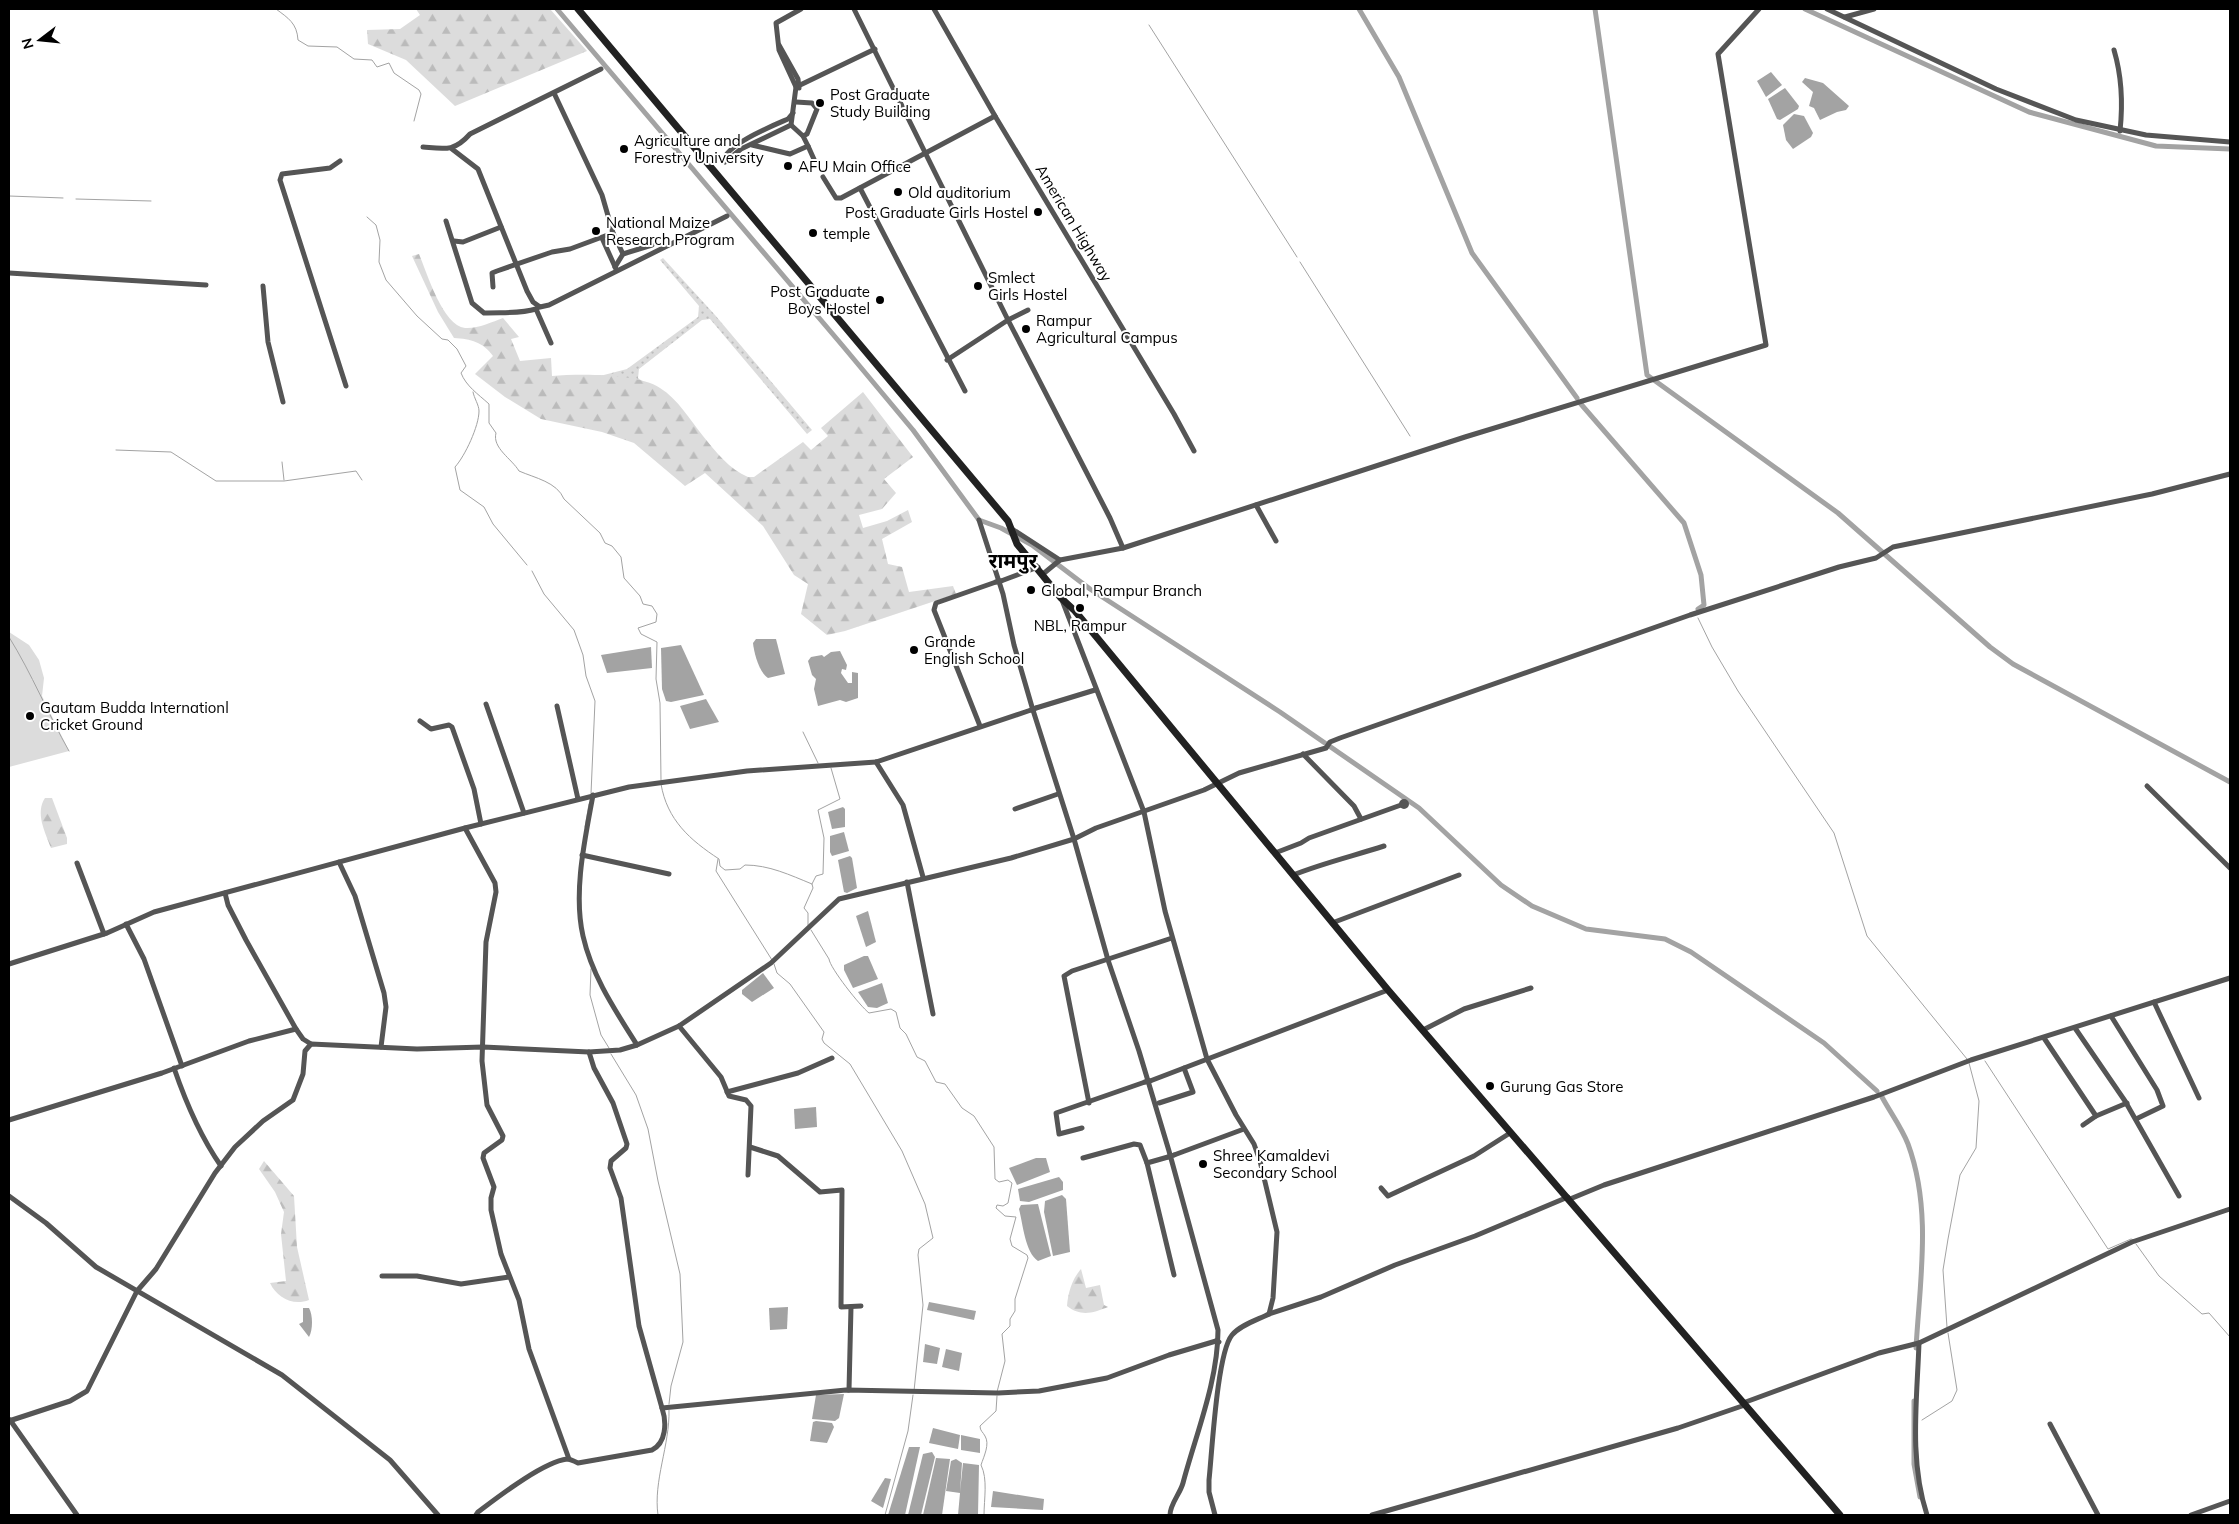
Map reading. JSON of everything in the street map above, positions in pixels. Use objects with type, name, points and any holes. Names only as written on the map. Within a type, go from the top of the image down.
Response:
[{"type":"main road","points":[[578,9],[1008,521],[1017,544],[1038,567],[1061,598],[1075,611],[1388,990],[1840,1515]]},
{"type":"street","points":[[792,125],[798,86],[778,44],[776,23],[801,9]]},
{"type":"street","points":[[854,9],[876,49],[1008,320],[1110,518],[1123,548]]},
{"type":"street","name":"American Highway","points":[[934,9],[995,116],[1174,414],[1194,451]]},
{"type":"street","points":[[1043,574],[1058,561],[1123,548],[1653,379],[1766,345],[1718,54],[1759,9]]},
{"type":"street","points":[[1827,9],[2020,100],[2076,120],[2120,131],[2230,142]]},
{"type":"street","points":[[1845,17],[1874,9]]},
{"type":"street","points":[[798,86],[876,49]]},
{"type":"street","points":[[2114,50],[2119,70],[2123,104],[2120,131]]},
{"type":"street","points":[[452,149],[463,142],[470,134],[602,69]]},
{"type":"street","points":[[554,93],[602,196],[613,233],[623,254]]},
{"type":"street","points":[[795,105],[812,104],[817,109],[807,134],[803,136]]},
{"type":"street","points":[[792,125],[734,153],[724,162],[724,157],[734,147],[792,115],[795,105]]},
{"type":"street","points":[[823,177],[836,198],[840,198],[995,116]]},
{"type":"street","points":[[792,125],[803,136],[817,166]]},
{"type":"street","points":[[752,145],[790,154],[808,146]]},
{"type":"street","points":[[423,147],[452,149],[478,169],[530,298],[538,308],[551,343]]},
{"type":"street","points":[[340,161],[330,168],[282,174],[280,180],[346,386]]},
{"type":"street","points":[[860,188],[947,360],[965,391]]},
{"type":"street","points":[[446,221],[454,241],[472,303],[484,313],[516,311],[523,313],[549,305],[616,269],[726,216]]},
{"type":"street","points":[[454,241],[463,242],[501,227]]},
{"type":"street","points":[[493,287],[492,273],[552,252],[570,249],[613,233]]},
{"type":"street","points":[[602,238],[616,269]]},
{"type":"street","points":[[616,269],[623,254],[652,245]]},
{"type":"street","points":[[9,273],[206,285]]},
{"type":"street","points":[[263,286],[268,342],[283,402]]},
{"type":"street","points":[[947,360],[1008,320],[1028,310]]},
{"type":"street","points":[[225,893],[228,905],[246,940],[296,1029],[303,1039],[311,1044],[382,1047],[482,1047],[590,1052],[620,1050],[637,1045],[679,1026],[773,961],[840,899],[924,877],[1011,858],[1073,840],[1096,828],[1144,812],[1239,773],[1326,748],[1330,742],[1690,614],[1883,553],[1893,547],[2152,494],[2230,474]]},
{"type":"street","points":[[1256,505],[1276,542]]},
{"type":"street","points":[[979,520],[1003,594],[1014,645],[1058,794],[1108,960],[1139,1051],[1169,1151],[1218,1330],[1218,1346],[1210,1385],[1181,1488],[1170,1510],[1170,1515]]},
{"type":"street","points":[[1012,531],[1058,561]]},
{"type":"street","points":[[980,726],[934,606],[936,603],[1038,567]]},
{"type":"street","points":[[1061,598],[1095,690],[1144,812],[1172,938],[1207,1059],[1213,1074],[1254,1144],[1260,1160],[1277,1232],[1273,1298],[1269,1314]]},
{"type":"street","points":[[9,964],[104,934],[154,912],[593,795],[661,782],[747,771],[876,762],[980,726],[1095,690]]},
{"type":"street","points":[[486,704],[524,813]]},
{"type":"street","points":[[556,706],[578,799]]},
{"type":"street","points":[[420,721],[431,729],[449,725],[452,727],[474,789],[481,824]]},
{"type":"street","points":[[1303,754],[1354,806],[1361,819]]},
{"type":"street","points":[[876,762],[903,805],[924,877]]},
{"type":"street","points":[[2147,786],[2230,868]]},
{"type":"street","points":[[1015,809],[1058,794]]},
{"type":"street","points":[[593,795],[580,872],[584,938],[602,988],[637,1045]]},
{"type":"street","points":[[1275,854],[1301,844],[1309,838],[1402,805]]},
{"type":"street","points":[[465,828],[495,884],[496,892],[486,942],[482,1047],[487,1105],[503,1136],[502,1140],[484,1153],[483,1158],[494,1187],[491,1198],[492,1210],[509,1278],[519,1300],[529,1349],[569,1459]]},
{"type":"street","points":[[1293,875],[1325,862],[1347,858],[1384,846]]},
{"type":"street","points":[[582,855],[669,874]]},
{"type":"street","points":[[77,862],[104,934]]},
{"type":"street","points":[[339,862],[356,896],[384,994],[386,1007],[382,1047]]},
{"type":"street","points":[[1332,923],[1459,875]]},
{"type":"street","points":[[907,882],[933,1014]]},
{"type":"street","points":[[126,924],[144,959],[182,1066]]},
{"type":"street","points":[[1089,1103],[1064,976],[1072,971],[1172,938]]},
{"type":"street","points":[[1214,1515],[1209,1492],[1209,1480],[1219,1385],[1226,1344],[1232,1335],[1240,1329],[1269,1314],[1321,1297],[1395,1265],[1475,1236],[1604,1185],[1874,1097],[1968,1061],[2230,978]]},
{"type":"street","points":[[1423,1030],[1464,1009],[1531,988]]},
{"type":"street","points":[[1082,1128],[1059,1134],[1056,1113],[1089,1103],[1184,1068],[1388,990]]},
{"type":"street","points":[[2154,1002],[2199,1098]]},
{"type":"street","points":[[2111,1016],[2157,1090],[2163,1106],[2136,1119]]},
{"type":"street","points":[[679,1026],[721,1077],[729,1096],[746,1100],[751,1106],[748,1175]]},
{"type":"street","points":[[2075,1028],[2136,1119],[2179,1196]]},
{"type":"street","points":[[9,1120],[182,1066],[248,1041],[296,1029]]},
{"type":"street","points":[[2044,1038],[2096,1116]]},
{"type":"street","points":[[77,1515],[9,1420],[70,1400],[87,1391],[137,1291],[156,1269],[220,1166],[235,1147],[263,1121],[293,1100],[303,1074],[305,1051],[311,1044]]},
{"type":"street","points":[[476,1515],[524,1481],[555,1463],[569,1459],[578,1463],[652,1450],[662,1442],[665,1416],[638,1326],[621,1198],[610,1168],[611,1161],[626,1148],[627,1144],[613,1103],[594,1068],[590,1052]]},
{"type":"street","points":[[727,1092],[798,1073],[832,1058]]},
{"type":"street","points":[[174,1068],[185,1098],[208,1148],[220,1166]]},
{"type":"street","points":[[1159,1103],[1193,1092],[1184,1068]]},
{"type":"street","points":[[2083,1125],[2096,1116],[2126,1103]]},
{"type":"street","points":[[1147,1163],[1174,1156],[1244,1129]]},
{"type":"street","points":[[1381,1188],[1388,1196],[1474,1156],[1510,1133]]},
{"type":"street","points":[[1083,1158],[1134,1144],[1140,1145],[1147,1163],[1174,1275]]},
{"type":"street","points":[[750,1147],[778,1156],[820,1192],[842,1190],[841,1307],[861,1306]]},
{"type":"street","points":[[9,1196],[46,1223],[96,1267],[282,1375],[390,1460],[438,1515]]},
{"type":"street","points":[[1372,1515],[1678,1428],[1870,1356],[1919,1343],[2134,1241],[2230,1209]]},
{"type":"street","points":[[382,1276],[416,1276],[461,1284],[509,1278]]},
{"type":"street","points":[[849,1390],[850,1307]]},
{"type":"street","points":[[662,1408],[849,1390],[996,1393],[1039,1391],[1107,1378],[1170,1355],[1217,1342],[1226,1344]]},
{"type":"street","points":[[1919,1343],[1916,1448],[1918,1478],[1927,1515]]},
{"type":"street","points":[[2050,1424],[2098,1515]]},
{"type":"street","points":[[2191,1515],[2230,1501]]},
{"type":"green space","points":[[416,9],[550,9],[587,51],[455,106],[406,60],[368,44],[367,30],[400,29],[420,15]]},
{"type":"green space","points":[[419,254],[443,309],[457,325],[465,328],[474,327],[503,318],[519,337],[511,339],[520,361],[551,358],[552,376],[592,375],[623,377],[650,383],[660,388],[678,404],[723,459],[735,470],[748,477],[754,477],[803,442],[811,450],[828,436],[821,428],[863,392],[913,457],[884,479],[896,493],[882,509],[859,515],[863,528],[887,521],[908,510],[912,522],[882,539],[888,564],[902,567],[909,592],[953,586],[956,594],[845,631],[827,635],[801,614],[808,584],[794,575],[763,526],[705,473],[685,486],[634,443],[602,432],[541,419],[505,397],[475,374],[493,356],[481,344],[466,339],[454,338],[438,312],[412,256]]},
{"type":"green space","points":[[663,258],[715,315],[812,430],[807,434],[710,319],[702,320],[639,369],[638,378],[642,381],[600,376],[627,369],[698,317],[699,306],[660,260]]},
{"type":"green space","name":"Gautam Budda Internationl Cricket Ground","points":[[9,632],[29,645],[39,660],[44,678],[42,696],[69,751],[9,767]]},
{"type":"green space","points":[[45,798],[52,798],[67,838],[67,844],[51,848],[41,816],[42,804]]},
{"type":"green space","points":[[264,1161],[294,1196],[297,1247],[309,1300],[303,1302],[291,1301],[281,1297],[270,1283],[286,1281],[281,1234],[284,1212],[275,1192],[259,1169]]},
{"type":"green space","points":[[1081,1269],[1086,1288],[1100,1285],[1104,1305],[1108,1307],[1082,1313],[1067,1306],[1071,1286]]},
{"type":"shaded area","points":[[1771,72],[1782,85],[1766,97],[1757,81]]},
{"type":"shaded area","points":[[1805,78],[1823,83],[1849,106],[1846,110],[1820,120],[1814,108],[1809,106],[1813,92],[1802,82]]},
{"type":"shaded area","points":[[1785,88],[1799,106],[1798,109],[1780,120],[1777,119],[1768,99]]},
{"type":"shaded area","points":[[1794,114],[1804,116],[1813,133],[1811,137],[1793,149],[1786,140],[1783,125]]},
{"type":"shaded area","points":[[756,639],[776,639],[785,674],[768,678],[765,675],[754,652],[753,643]]},
{"type":"shaded area","points":[[681,645],[704,695],[671,702],[666,701],[662,689],[661,648]]},
{"type":"shaded area","points":[[651,647],[652,668],[607,673],[601,655]]},
{"type":"shaded area","points":[[840,651],[847,665],[846,670],[842,669],[841,673],[848,683],[852,683],[852,672],[858,673],[858,698],[846,702],[840,700],[818,706],[814,689],[816,679],[812,675],[808,661],[811,657],[822,655],[824,657],[831,652]]},
{"type":"shaded area","points":[[706,699],[719,722],[690,729],[680,706]]},
{"type":"shaded area","points":[[843,807],[845,809],[845,827],[832,829],[828,812]]},
{"type":"shaded area","points":[[844,832],[849,851],[832,856],[830,852],[830,836]]},
{"type":"shaded area","points":[[850,856],[852,858],[857,888],[847,893],[844,892],[838,860]]},
{"type":"shaded area","points":[[868,911],[876,942],[866,947],[856,916]]},
{"type":"shaded area","points":[[868,956],[878,979],[853,988],[844,970],[844,965]]},
{"type":"shaded area","points":[[763,973],[774,988],[752,1002],[742,994],[742,990]]},
{"type":"shaded area","points":[[882,983],[888,1003],[877,1008],[868,1007],[858,992]]},
{"type":"shaded area","points":[[816,1107],[817,1127],[795,1129],[794,1109]]},
{"type":"shaded area","points":[[1036,1158],[1046,1158],[1050,1172],[1017,1185],[1009,1168]]},
{"type":"shaded area","points":[[1059,1177],[1063,1182],[1063,1190],[1029,1202],[1020,1201],[1018,1189]]},
{"type":"shaded area","points":[[1062,1195],[1066,1199],[1070,1252],[1053,1256],[1044,1212],[1045,1201]]},
{"type":"shaded area","points":[[1038,1204],[1051,1256],[1038,1261],[1027,1245],[1019,1209],[1021,1205]]},
{"type":"shaded area","points":[[929,1302],[976,1311],[974,1320],[927,1310]]},
{"type":"shaded area","points":[[788,1307],[787,1329],[770,1330],[769,1308]]},
{"type":"shaded area","points":[[303,1308],[309,1308],[312,1318],[309,1337],[299,1324],[303,1322]]},
{"type":"shaded area","points":[[925,1344],[940,1348],[937,1364],[923,1362]]},
{"type":"shaded area","points":[[946,1349],[962,1353],[959,1371],[942,1367]]},
{"type":"shaded area","points":[[844,1394],[839,1418],[835,1421],[812,1419],[816,1395]]},
{"type":"shaded area","points":[[813,1422],[832,1423],[834,1427],[827,1443],[810,1441]]},
{"type":"shaded area","points":[[933,1428],[960,1435],[958,1449],[929,1443]]},
{"type":"shaded area","points":[[961,1435],[980,1439],[980,1453],[961,1450]]},
{"type":"shaded area","points":[[909,1447],[920,1447],[905,1515],[888,1515]]},
{"type":"shaded area","points":[[932,1452],[935,1457],[921,1515],[908,1515],[923,1454]]},
{"type":"shaded area","points":[[936,1458],[950,1459],[942,1515],[923,1515]]},
{"type":"shaded area","points":[[956,1459],[962,1463],[960,1492],[963,1463],[979,1465],[978,1515],[958,1515],[960,1493],[946,1491],[951,1461]]},
{"type":"shaded area","points":[[885,1478],[891,1479],[883,1508],[871,1501]]},
{"type":"shaded area","points":[[993,1491],[1044,1499],[1043,1510],[991,1507]]},
{"type":"waterway","points":[[276,9],[294,25],[298,40],[308,46],[337,47],[354,59],[372,60],[377,67],[389,63],[394,73],[419,90],[421,94],[414,121]]},
{"type":"waterway","points":[[557,9],[913,430],[979,520],[1001,528],[1032,545],[1090,589],[1280,712],[1419,808],[1501,885],[1532,906],[1586,929],[1665,939],[1691,952],[1824,1043],[1877,1091]]},
{"type":"waterway","points":[[1359,9],[1399,77],[1472,253],[1577,398]]},
{"type":"waterway","points":[[1595,9],[1647,375],[1838,513],[1990,647],[2013,664],[2230,782]]},
{"type":"waterway","points":[[1805,9],[2029,112],[2156,146],[2230,149]]},
{"type":"waterway","points":[[1149,25],[1297,257]]},
{"type":"waterway","points":[[9,196],[63,198]]},
{"type":"waterway","points":[[76,199],[151,201]]},
{"type":"waterway","points":[[367,217],[376,225],[380,240],[379,262],[386,280],[417,316],[442,339],[448,340],[457,349],[466,366],[461,373],[463,378],[489,404],[489,423],[496,433],[497,444],[519,471],[545,481],[556,488],[564,499],[600,533],[605,543],[612,546],[621,557],[624,578],[640,596],[643,604],[652,606],[657,614],[656,622],[638,628],[641,634],[657,642],[656,679],[660,703],[661,780]]},
{"type":"waterway","points":[[1300,262],[1410,436]]},
{"type":"waterway","points":[[473,392],[479,409],[477,425],[471,441],[455,467],[460,490],[484,507],[493,524],[527,565]]},
{"type":"waterway","points":[[1580,403],[1684,523],[1701,575],[1704,605],[1698,609]]},
{"type":"waterway","points":[[116,450],[171,452],[216,481],[284,481],[356,471],[362,480]]},
{"type":"waterway","points":[[282,462],[284,480]]},
{"type":"waterway","points":[[532,571],[544,594],[574,630],[583,655],[586,676],[595,701],[591,794]]},
{"type":"waterway","points":[[1698,618],[1712,647],[1738,691],[1834,833],[1867,936],[1967,1059]]},
{"type":"waterway","points":[[9,637],[69,751]]},
{"type":"waterway","points":[[803,732],[818,763]]},
{"type":"waterway","points":[[812,884],[816,876],[823,874],[824,838],[818,810],[840,799],[831,768]]},
{"type":"waterway","points":[[661,784],[664,797],[674,819],[689,836],[719,859],[720,866],[725,870],[740,869],[745,865],[754,865],[779,871],[812,884],[813,888],[804,908],[808,913],[808,925]]},
{"type":"waterway","points":[[585,827],[589,804]]},
{"type":"waterway","points":[[718,859],[716,871],[772,960]]},
{"type":"waterway","points":[[811,930],[840,978],[869,1013],[891,1009],[896,1012],[900,1028],[906,1034],[917,1057],[925,1061],[936,1082],[945,1084],[962,1108],[974,1116],[994,1147],[995,1179],[999,1182],[1008,1180],[1012,1183],[1008,1203],[1003,1206],[997,1205],[996,1208],[1005,1216],[1016,1217],[1010,1239],[1012,1246],[1027,1255],[1028,1258],[1015,1299],[1015,1311],[1010,1319],[1010,1326],[1002,1334],[1005,1361],[997,1392]]},
{"type":"waterway","points":[[774,964],[777,973],[790,984],[824,1032],[822,1039],[824,1043],[850,1064],[902,1151],[925,1204],[933,1238],[919,1249],[918,1255],[923,1305],[914,1391]]},
{"type":"waterway","points":[[591,969],[590,995],[601,1035],[609,1048]]},
{"type":"waterway","points":[[611,1054],[636,1095],[648,1129],[680,1274],[683,1342],[671,1386],[669,1404]]},
{"type":"waterway","points":[[1985,1061],[2108,1249],[2131,1239],[2134,1240]]},
{"type":"waterway","points":[[1947,1327],[1943,1270],[1948,1239],[1960,1175],[1976,1148],[1979,1101],[1969,1063]]},
{"type":"waterway","points":[[1882,1097],[1908,1144],[1920,1194],[1922,1270],[1916,1348]]},
{"type":"waterway","points":[[2136,1244],[2159,1276],[2202,1314],[2209,1313],[2230,1337]]},
{"type":"waterway","points":[[1922,1420],[1952,1401],[1957,1390],[1948,1333]]},
{"type":"waterway","points":[[885,1515],[908,1431],[913,1395]]},
{"type":"waterway","points":[[984,1515],[985,1483],[981,1465],[987,1443],[980,1426],[996,1411],[997,1396]]},
{"type":"waterway","points":[[1914,1401],[1914,1464],[1920,1497]]},
{"type":"waterway","points":[[658,1515],[658,1489],[669,1423],[669,1410]]},
{"type":"place","name":"Post Graduate Study Building","points":[[820,103]]},
{"type":"place","name":"Agriculture and Forestry University","points":[[624,149]]},
{"type":"place","name":"AFU Main Office","points":[[788,166]]},
{"type":"place","name":"Old auditorium","points":[[898,192]]},
{"type":"place","name":"Post Graduate Girls Hostel","points":[[1038,212]]},
{"type":"place","name":"National Maize Research Program","points":[[596,231]]},
{"type":"place","name":"temple","points":[[813,233]]},
{"type":"place","name":"Smlect Girls Hostel","points":[[978,286]]},
{"type":"place","name":"Post Graduate Boys Hostel","points":[[880,300]]},
{"type":"place","name":"Rampur Agricultural Campus","points":[[1026,329]]},
{"type":"place","name":"Global, Rampur Branch","points":[[1031,590]]},
{"type":"place","name":"NBL, Rampur","points":[[1080,608]]},
{"type":"place","name":"Grande English School","points":[[914,650]]},
{"type":"place","name":"Gautam Budda Internationl Cricket Ground","points":[[30,716]]},
{"type":"place","name":"Gurung Gas Store","points":[[1490,1086]]},
{"type":"place","name":"Shree Kamaldevi Secondary School","points":[[1203,1164]]},
{"type":"district","name":"रामपुर","points":[[1013,560]]}]
